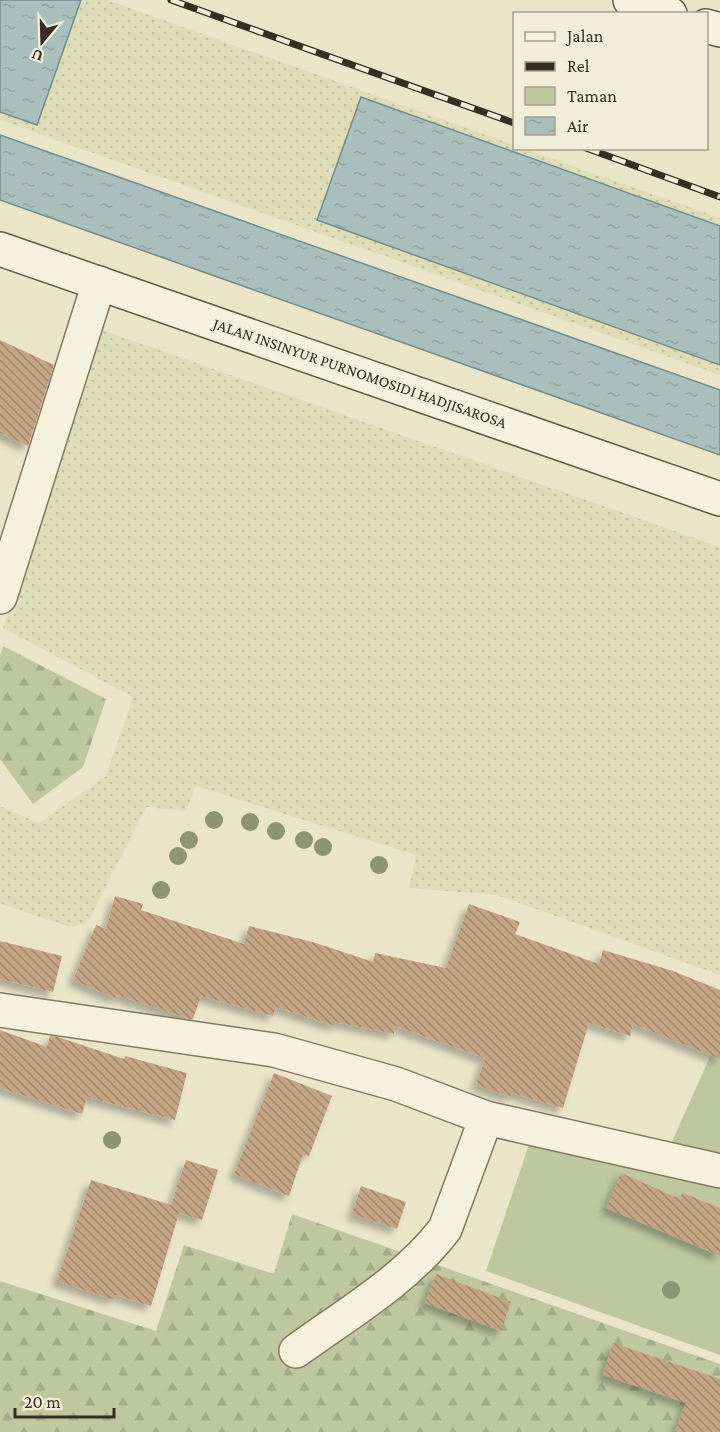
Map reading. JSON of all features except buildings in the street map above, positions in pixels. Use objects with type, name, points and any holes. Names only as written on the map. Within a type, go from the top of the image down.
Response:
[{"type":"street","points":[[630,0],[664,12]]},
{"type":"street","name":"JALAN INSINYUR PURNOMOSIDI HADJISAROSA","points":[[0,249],[720,498]]},
{"type":"street","points":[[0,597],[99,283]]},
{"type":"street","points":[[0,1010],[274,1050],[396,1084],[486,1118],[720,1171]]},
{"type":"street","points":[[296,1351],[415,1264],[434,1244],[445,1229],[486,1118]]},
{"type":"shaded area","points":[[0,0],[107,0],[513,145],[513,150],[527,150],[720,218],[720,375],[0,120]]},
{"type":"shaded area","points":[[102,330],[720,547],[720,975],[497,895],[409,888],[416,855],[196,786],[186,811],[146,807],[88,922],[71,927],[0,904],[0,806],[39,823],[106,776],[133,697],[3,628]]},
{"type":"green space","points":[[3,646],[106,699],[83,767],[33,804],[0,759],[0,656]]},
{"type":"green space","points":[[720,1034],[720,1355],[486,1271],[538,1118],[671,1144]]},
{"type":"green space","points":[[292,1214],[720,1364],[720,1432],[0,1432],[0,1281],[156,1331],[184,1245],[274,1274]]},
{"type":"water","points":[[0,0],[81,0],[37,125],[0,112]]},
{"type":"water","points":[[361,97],[720,226],[720,365],[317,220]]},
{"type":"water","points":[[0,135],[720,390],[720,455],[0,200]]},
{"type":"railway","points":[[171,0],[513,123]]},
{"type":"railway","points":[[591,150],[720,197]]}]
